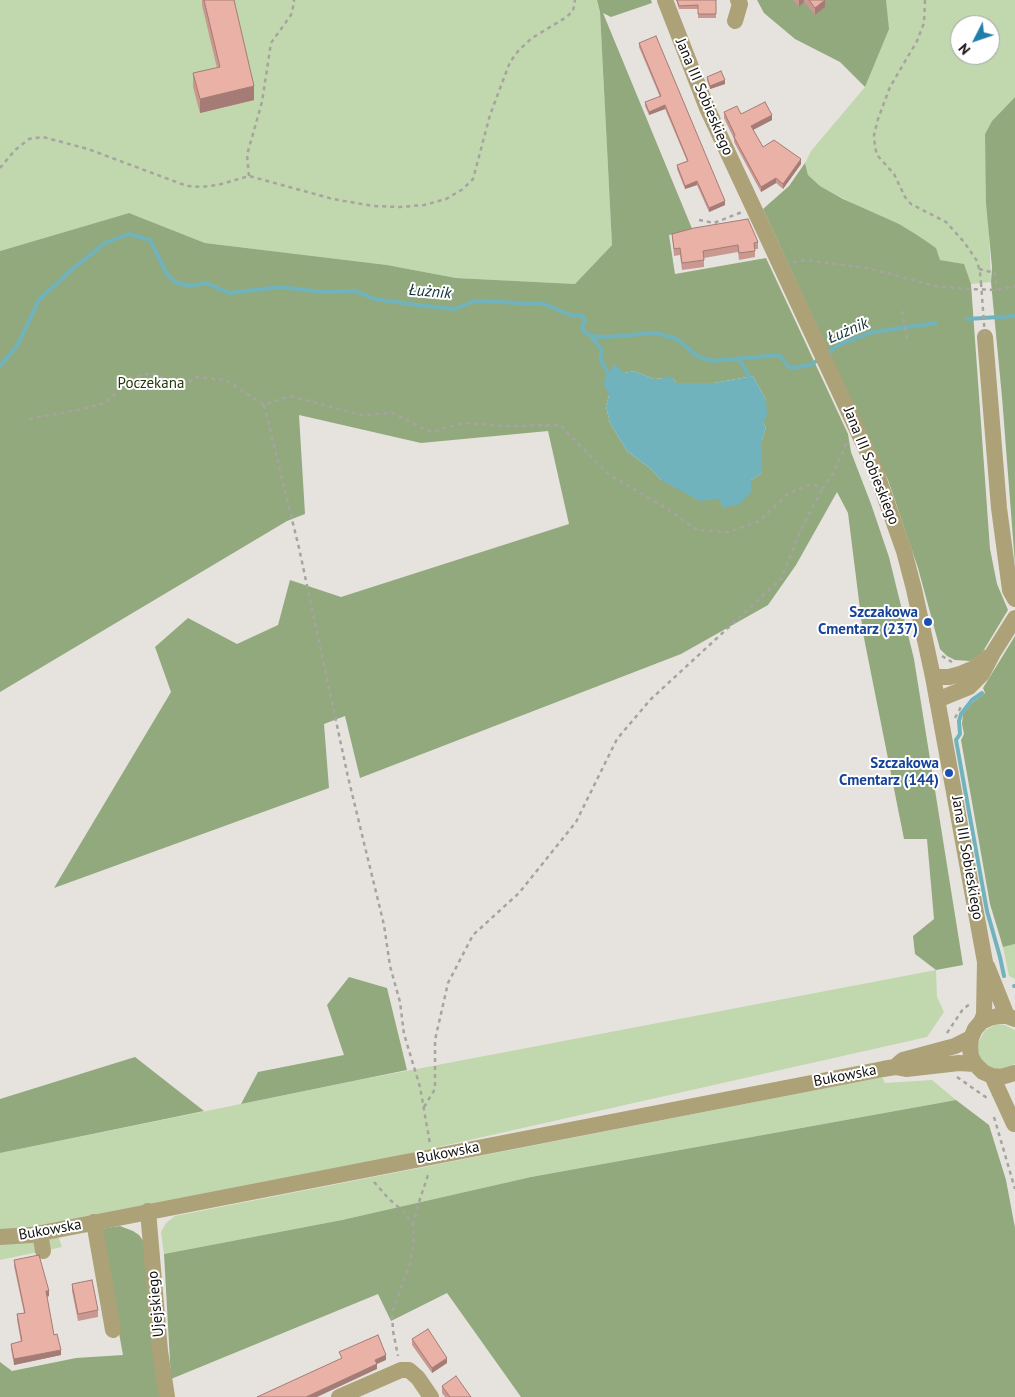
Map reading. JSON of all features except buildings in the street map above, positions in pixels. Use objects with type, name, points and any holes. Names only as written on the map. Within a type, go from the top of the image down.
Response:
[{"type":"street","name":"Jana III Sobieskiego","points":[[665,0],[706,108],[874,466],[904,551],[938,700],[985,962]]},
{"type":"street","points":[[736,21],[740,4],[738,0]]},
{"type":"street","points":[[985,337],[999,508],[1010,590],[1015,599]]},
{"type":"street","points":[[938,700],[970,687],[982,674],[1015,618]]},
{"type":"street","points":[[933,677],[949,677],[960,674],[974,668],[993,653]]},
{"type":"street","points":[[985,962],[1011,1018],[990,1018],[982,1022],[975,1029],[971,1038],[971,1056],[983,1072],[992,1076],[1001,1077],[1015,1073]]},
{"type":"street","points":[[982,1022],[984,1015],[985,962]]},
{"type":"street","points":[[895,1067],[903,1060],[955,1046],[971,1038]]},
{"type":"street","points":[[895,1067],[906,1069],[950,1063],[976,1064]]},
{"type":"street","name":"Bukowska","points":[[0,1237],[40,1233],[895,1067]]},
{"type":"street","points":[[992,1076],[1015,1122]]},
{"type":"street","name":"Ujejskiego","points":[[148,1211],[160,1351],[167,1397]]},
{"type":"street","points":[[94,1222],[113,1330]]},
{"type":"street","points":[[40,1233],[44,1251]]},
{"type":"street","points":[[339,1397],[401,1370],[408,1370],[418,1378],[431,1397]]},
{"type":"path","points":[[249,176],[247,155],[262,102],[271,43],[291,15],[294,0]]},
{"type":"path","points":[[0,168],[15,150],[28,139],[43,137],[88,150],[187,186],[218,185],[249,176],[333,199],[373,206],[400,208],[424,205],[446,199],[463,189],[473,179],[490,115],[510,62],[532,38],[569,15],[575,0]]},
{"type":"path","points":[[925,0],[924,22],[917,41],[890,87],[878,119],[874,135],[876,155],[899,181],[905,197],[911,204],[946,222],[974,256],[979,269],[981,283],[985,337]]},
{"type":"path","points":[[699,220],[714,222],[753,208]]},
{"type":"path","points":[[779,265],[806,260],[868,268],[936,286],[997,290],[1015,286]]},
{"type":"path","points":[[979,269],[994,273],[997,290]]},
{"type":"path","points":[[902,311],[907,338]]},
{"type":"path","points":[[29,419],[83,410],[105,403],[131,378],[152,373],[184,386],[196,377],[226,380],[264,405],[299,548],[348,777],[384,925],[390,966],[400,1002],[404,1034],[420,1087],[432,1156],[432,1163],[413,1226],[414,1236],[411,1261],[392,1312],[393,1331],[401,1370]]},
{"type":"path","points":[[264,405],[290,396],[362,415],[392,413],[431,432],[464,423],[506,426],[560,425],[608,474],[666,508],[697,530],[729,532],[759,521],[788,494],[811,484],[823,488]]},
{"type":"path","points":[[424,1108],[434,1089],[435,1040],[448,983],[473,935],[519,894],[576,822],[617,739],[651,699],[782,578],[800,531],[823,488],[833,474],[851,434]]},
{"type":"path","points":[[945,1037],[964,1009],[975,1002]]},
{"type":"path","points":[[953,1074],[988,1099]]},
{"type":"path","points":[[994,1117],[1015,1189]]},
{"type":"path","points":[[370,1168],[375,1184],[404,1212],[413,1226]]},
{"type":"green space","points":[[0,0],[597,0],[600,12],[612,245],[575,284],[456,278],[387,265],[205,243],[129,213],[0,251]]},
{"type":"green space","name":"Poczekana","points":[[597,0],[651,0],[652,3],[611,17],[603,13],[693,231],[669,235],[675,274],[766,258],[848,434],[851,452],[889,557],[914,659],[963,965],[936,970],[915,954],[913,936],[934,919],[927,839],[904,839],[863,633],[848,513],[837,492],[796,565],[768,605],[681,654],[360,778],[345,716],[324,724],[329,788],[54,888],[171,692],[155,647],[188,618],[237,644],[278,625],[290,580],[341,597],[569,524],[548,431],[421,443],[299,415],[305,514],[287,521],[0,692],[0,251],[129,213],[205,243],[387,265],[456,278],[575,284],[612,245],[600,12]],"holes":[[[634,371],[654,379],[673,378],[676,383],[694,384],[714,383],[753,376],[766,400],[763,423],[766,427],[762,440],[762,473],[751,480],[661,480],[651,469],[627,451],[610,423],[606,406],[609,395],[624,373]]]},
{"type":"green space","points":[[757,0],[886,0],[889,29],[865,87],[840,62],[795,39],[764,13]]},
{"type":"green space","points":[[886,0],[1015,0],[1015,97],[992,121],[985,134],[991,282],[971,284],[963,264],[939,260],[935,248],[820,186],[808,175],[805,163],[811,151],[865,87],[888,29]]},
{"type":"green space","points":[[1015,97],[1015,564],[991,282],[992,267],[986,203],[985,134],[992,121]]},
{"type":"green space","points":[[805,163],[808,175],[820,186],[843,199],[899,224],[917,235],[936,248],[940,260],[964,264],[971,284],[990,549],[997,584],[1008,610],[982,653],[970,661],[955,660],[947,656],[940,649],[918,568],[888,480],[763,209],[789,186]]},
{"type":"green space","points":[[1015,636],[1015,944],[1003,947],[990,904],[961,740],[964,734],[963,714],[973,702],[985,693],[983,688]]},
{"type":"green space","points":[[1015,944],[1015,979],[1009,976],[1003,947]]},
{"type":"green space","points":[[936,970],[937,997],[944,1012],[927,1037],[345,1168],[26,1229],[0,1230],[0,1153],[364,1079]]},
{"type":"green space","points":[[349,977],[387,988],[407,1070],[241,1104],[258,1072],[344,1055],[327,1005]]},
{"type":"green space","points":[[998,1024],[1015,1030],[1015,1064],[1007,1069],[999,1070],[985,1064],[980,1058],[978,1050],[978,1043],[985,1030]]},
{"type":"green space","points":[[135,1057],[204,1111],[0,1153],[0,1099]]},
{"type":"green space","points":[[882,1077],[885,1083],[932,1080],[956,1100],[531,1177],[342,1220],[164,1254],[161,1232],[166,1223],[175,1216]]},
{"type":"green space","points":[[956,1100],[989,1125],[1006,1180],[1015,1228],[1015,1397],[521,1397],[447,1293],[391,1321],[378,1294],[171,1379],[164,1254],[342,1220],[531,1177]]},
{"type":"green space","points":[[120,1226],[139,1235],[144,1242],[160,1397],[0,1397],[0,1362],[12,1371],[76,1358],[123,1355],[100,1229]]},
{"type":"green space","points":[[58,1236],[62,1247],[0,1260],[0,1244]]},
{"type":"water","points":[[615,364],[624,373],[634,371],[654,379],[667,376],[673,378],[676,383],[714,383],[753,376],[766,400],[767,416],[763,423],[766,427],[762,440],[762,473],[751,480],[751,492],[740,504],[722,508],[720,499],[700,501],[661,480],[651,469],[627,451],[610,423],[606,406],[609,395],[604,385],[605,377]]},
{"type":"waterway","name":"Łużnik","points":[[0,366],[17,346],[39,300],[70,271],[105,243],[129,234],[150,240],[167,274],[175,282],[189,286],[206,283],[229,293],[280,287],[323,292],[356,291],[374,299],[454,309],[475,301],[544,304],[573,316],[582,315],[585,321],[582,327],[584,332],[592,336],[606,337],[656,333],[677,339],[697,356],[713,361],[779,355],[790,368],[811,365],[819,359]]},
{"type":"waterway","name":"Łużnik","points":[[967,319],[1015,316]]},
{"type":"waterway","name":"Łużnik","points":[[826,354],[840,344],[873,332],[936,323]]},
{"type":"waterway","points":[[591,336],[601,349],[601,361],[608,373]]},
{"type":"waterway","points":[[739,359],[749,376]]},
{"type":"waterway","points":[[982,693],[972,700],[961,714],[959,721],[960,734],[956,740],[987,911],[1004,976]]},
{"type":"place","name":"Szczakowa Cmentarz (237)","points":[[928,622]]},
{"type":"place","name":"Szczakowa Cmentarz (144)","points":[[949,773]]}]
